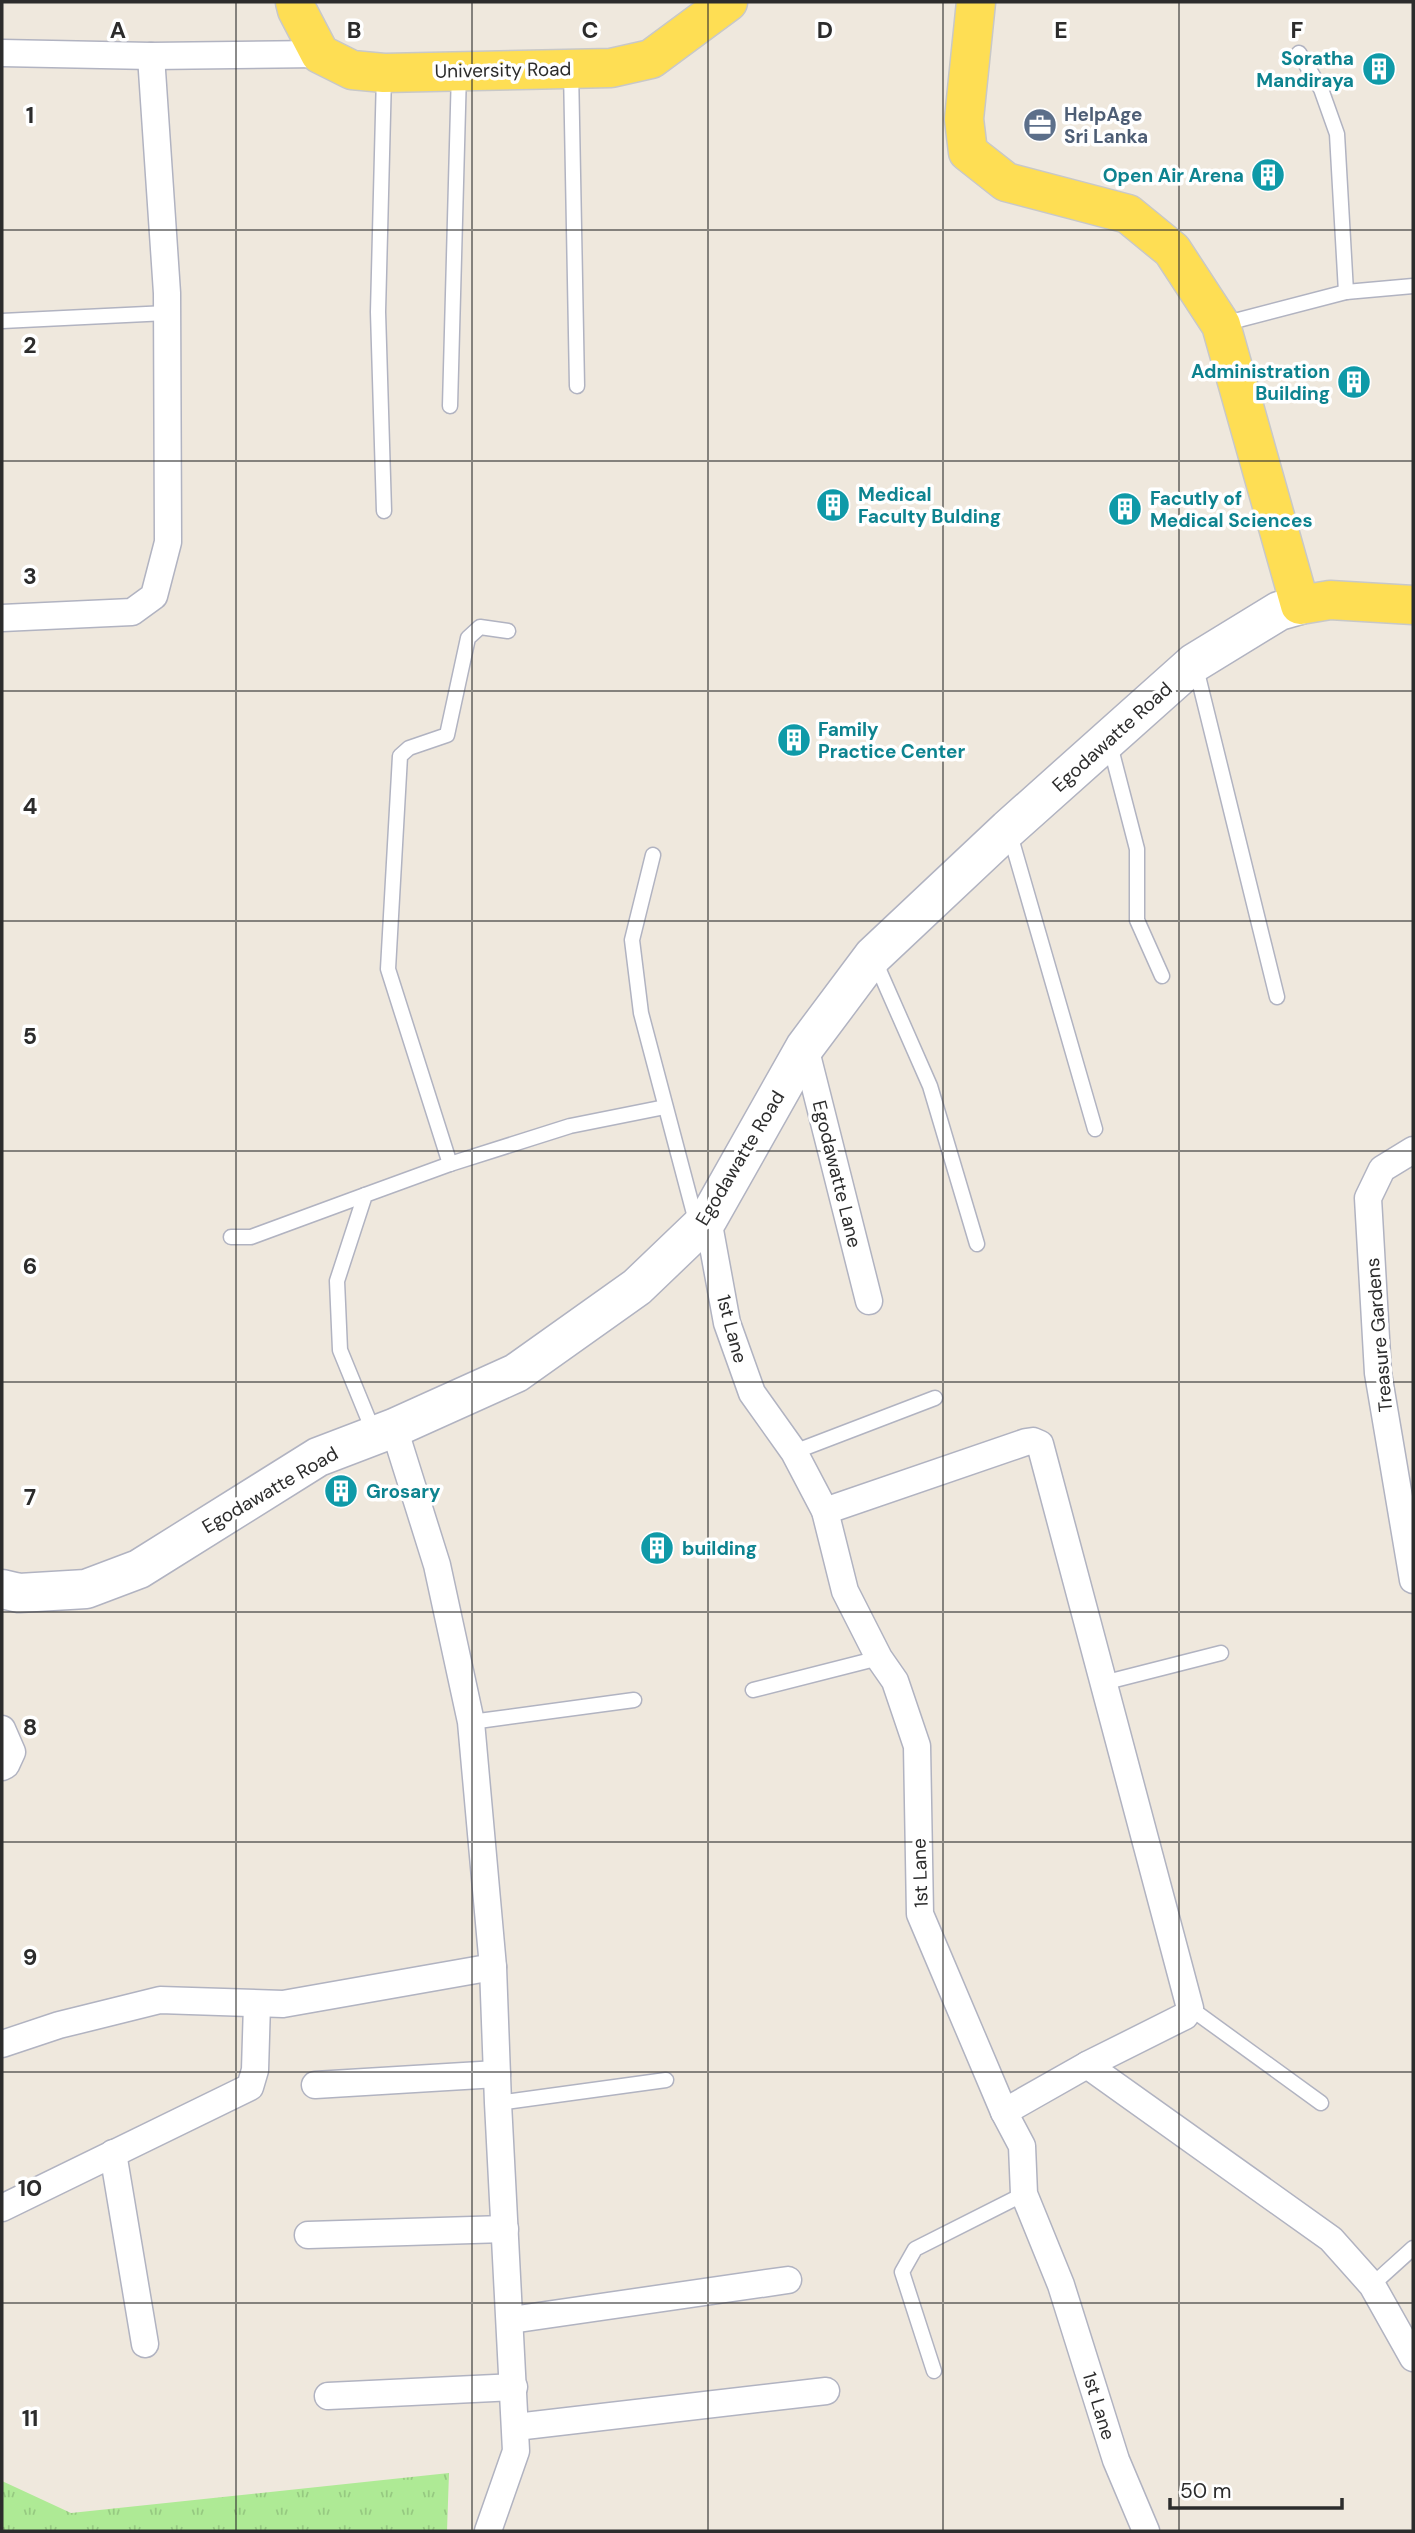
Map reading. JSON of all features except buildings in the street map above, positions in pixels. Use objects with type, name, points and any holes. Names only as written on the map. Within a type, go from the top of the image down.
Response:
[{"type":"main road","points":[[296,2],[297,10],[320,54]]},
{"type":"main road","name":"University Road","points":[[320,54],[352,70],[384,73],[611,68],[651,59],[728,2]]},
{"type":"main road","points":[[976,2],[964,119],[968,152],[1006,182],[1128,214],[1172,250],[1221,325],[1300,605],[1330,600],[1413,605]]},
{"type":"street","points":[[2,53],[320,54]]},
{"type":"street","points":[[2,618],[132,612],[154,596],[168,542],[167,313],[151,55]]},
{"type":"street","name":"Egodawatte Road","points":[[2,1589],[19,1594],[86,1589],[139,1569],[318,1457],[385,1431],[516,1373],[637,1287],[703,1224],[805,1047],[873,956],[1008,829],[1195,663],[1279,611],[1300,605]]},
{"type":"street","name":"Egodawatte Lane","points":[[805,1047],[869,1301]]},
{"type":"street","name":"Treasure Gardens","points":[[1413,1150],[1382,1169],[1368,1198],[1378,1373],[1413,1580]]},
{"type":"street","name":"1st Lane","points":[[703,1224],[727,1324],[752,1393],[794,1452],[825,1511],[845,1591],[879,1658],[895,1681],[917,1746],[920,1914],[1004,2112],[1022,2146],[1024,2194],[1061,2285],[1116,2460],[1146,2531]]},
{"type":"street","points":[[385,1431],[437,1565],[471,1722],[494,1967],[498,2103],[516,2451],[488,2531]]},
{"type":"street","points":[[825,1511],[1026,1442],[1040,1444],[1190,2008],[1185,2016],[1087,2065],[1004,2112]]},
{"type":"street","points":[[2,1729],[12,1752],[6,1765],[2,1767]]},
{"type":"street","points":[[2,2044],[59,2025],[160,2000],[283,2004],[494,1967]]},
{"type":"street","points":[[2,2208],[250,2087],[255,2070],[257,2004]]},
{"type":"street","points":[[1087,2065],[1331,2239],[1372,2285],[1413,2358]]},
{"type":"street","points":[[315,2085],[497,2074]]},
{"type":"street","points":[[113,2153],[145,2344]]},
{"type":"street","points":[[308,2235],[505,2229]]},
{"type":"street","points":[[511,2320],[788,2280]]},
{"type":"street","points":[[328,2396],[514,2388]]},
{"type":"street","points":[[516,2427],[825,2391]]},
{"type":"lane","points":[[1299,53],[1321,89],[1337,134],[1346,292]]},
{"type":"lane","points":[[571,69],[577,386]]},
{"type":"lane","points":[[450,405],[459,70]]},
{"type":"lane","points":[[384,73],[379,312],[384,511]]},
{"type":"lane","points":[[1221,325],[1346,292],[1413,286]]},
{"type":"lane","points":[[2,321],[167,313]]},
{"type":"lane","points":[[450,1164],[388,968],[400,756],[409,748],[447,735],[468,638],[480,627],[508,631]]},
{"type":"lane","points":[[1195,663],[1277,997]]},
{"type":"lane","points":[[1108,740],[1137,849],[1137,920],[1162,976]]},
{"type":"lane","points":[[1008,829],[1094,1129]]},
{"type":"lane","points":[[653,855],[632,940],[641,1013],[665,1107],[703,1224]]},
{"type":"lane","points":[[873,956],[930,1086],[978,1244]]},
{"type":"lane","points":[[231,1237],[251,1237],[450,1164],[570,1126],[665,1107]]},
{"type":"lane","points":[[365,1195],[337,1281],[340,1350],[385,1431]]},
{"type":"lane","points":[[794,1452],[935,1398]]},
{"type":"lane","points":[[1103,1683],[1221,1653]]},
{"type":"lane","points":[[753,1690],[879,1658]]},
{"type":"lane","points":[[471,1722],[634,1700]]},
{"type":"lane","points":[[1190,2008],[1321,2103]]},
{"type":"lane","points":[[498,2103],[666,2080]]},
{"type":"lane","points":[[934,2371],[902,2272],[915,2249],[1024,2194]]},
{"type":"lane","points":[[1372,2285],[1413,2248]]},
{"type":"green space","points":[[449,2473],[447,2531],[2,2531],[2,2481],[71,2513]]},
{"type":"place","name":"Soratha Mandiraya","points":[[1379,69]]},
{"type":"place","name":"HelpAge Sri Lanka","points":[[1040,125]]},
{"type":"place","name":"Open Air Arena","points":[[1268,175]]},
{"type":"place","name":"Administration Building","points":[[1354,382]]},
{"type":"place","name":"Medical Faculty Bulding","points":[[833,505]]},
{"type":"place","name":"Facutly of Medical Sciences","points":[[1125,509]]},
{"type":"place","name":"Family Practice Center","points":[[794,740]]},
{"type":"place","name":"Grosary","points":[[341,1491]]},
{"type":"place","name":"building","points":[[657,1548]]}]
